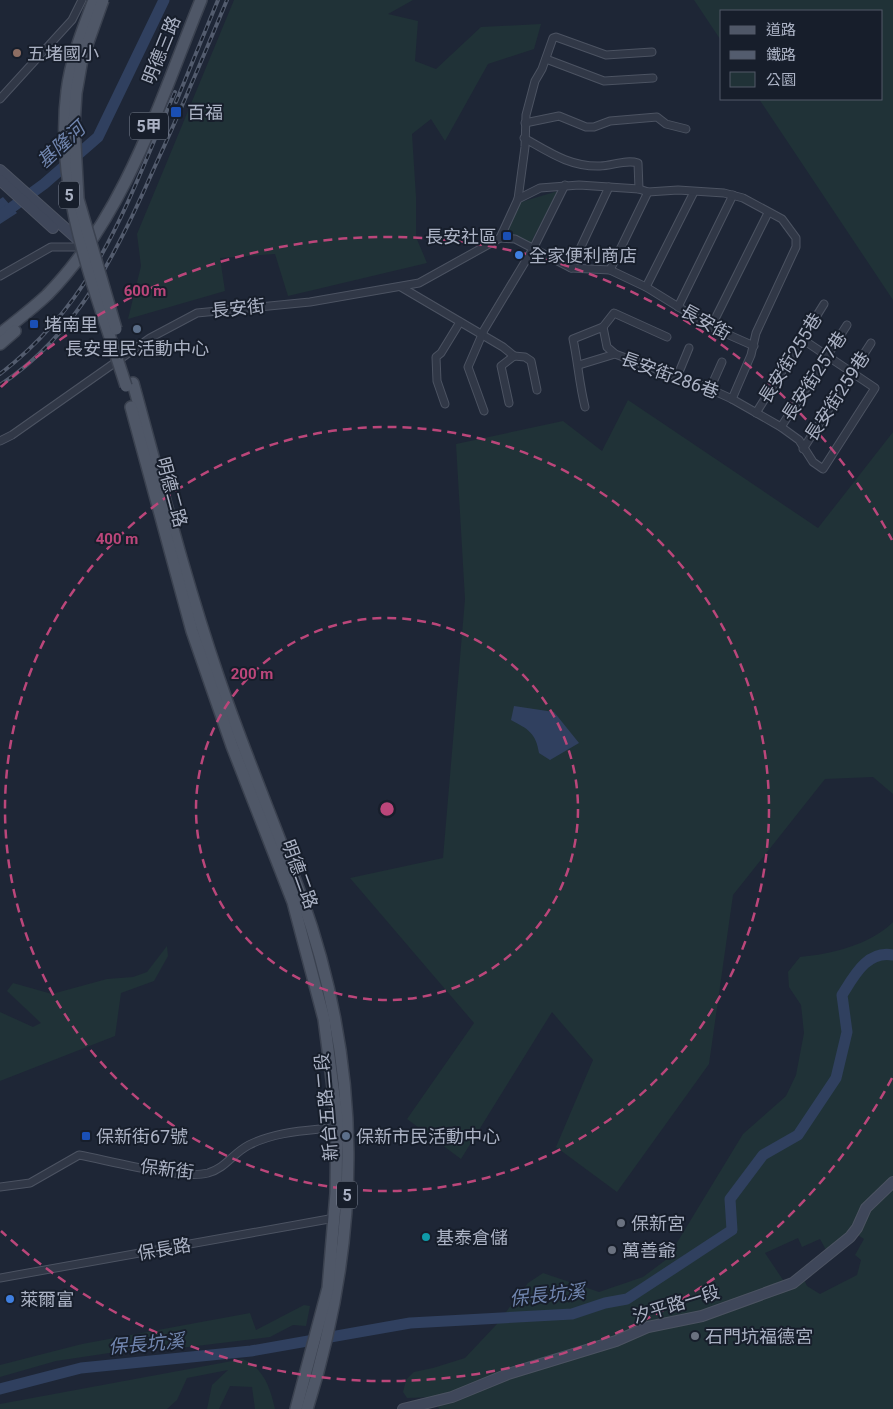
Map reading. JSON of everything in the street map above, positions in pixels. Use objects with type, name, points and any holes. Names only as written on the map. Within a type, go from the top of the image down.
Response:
[{"type":"main road","name":"明德二路","points":[[94,0],[73,57],[67,92],[65,126],[70,201],[129,385],[217,674],[301,897],[320,982]]},
{"type":"main road","name":"明德二路","points":[[103,0],[82,59],[76,93],[74,125],[78,199],[129,385]]},
{"type":"main road","name":"明德三路","points":[[0,344],[65,286],[128,176],[201,0]]},
{"type":"main road","name":"明德三路","points":[[0,334],[46,295],[86,247]]},
{"type":"main road","name":"新台五路二段","points":[[296,1409],[328,1288],[338,1163],[336,1118],[320,982]]},
{"type":"main road","name":"新台五路二段","points":[[306,1409],[317,1375],[336,1291],[345,1230],[348,1181],[348,1121],[338,1038],[320,982]]},
{"type":"street","points":[[0,99],[72,20],[82,0]]},
{"type":"street","points":[[500,238],[518,199],[526,147],[524,138],[525,123],[535,81],[546,59],[553,38],[556,37],[606,55],[652,52]]},
{"type":"street","points":[[546,59],[604,81],[653,78]]},
{"type":"street","points":[[525,123],[559,116],[586,127],[594,127],[610,122],[657,117],[666,124],[686,129]]},
{"type":"street","points":[[524,138],[563,160],[578,165],[601,166],[638,163],[639,189]]},
{"type":"street","points":[[0,170],[58,227]]},
{"type":"street","points":[[0,180],[86,247]]},
{"type":"street","points":[[518,199],[540,188],[565,185],[639,189],[648,192],[694,192],[733,195],[754,203],[768,213],[782,219],[796,238],[796,247],[756,333],[754,346],[732,398],[799,440],[803,449],[823,469],[875,388],[802,339]]},
{"type":"street","points":[[484,411],[468,368],[482,335],[534,247],[565,185]]},
{"type":"street","points":[[571,268],[609,187]]},
{"type":"street","points":[[610,270],[648,192]]},
{"type":"street","points":[[646,287],[694,192]]},
{"type":"street","points":[[678,307],[733,195]]},
{"type":"street","points":[[711,328],[768,213]]},
{"type":"street","name":"長安街","points":[[0,441],[12,436],[150,338],[197,313],[310,302],[419,283],[500,238],[514,239],[534,247],[571,268],[610,270],[646,287],[711,328],[754,346]]},
{"type":"street","points":[[0,276],[51,246],[86,247]]},
{"type":"street","points":[[401,286],[503,346],[514,356],[525,357],[531,361],[537,390]]},
{"type":"street","name":"長安街255巷","points":[[756,412],[824,304]]},
{"type":"street","points":[[585,407],[577,374],[579,364],[573,339],[603,327],[614,314],[667,337]]},
{"type":"street","points":[[445,404],[438,381],[436,357],[441,353],[460,322]]},
{"type":"street","name":"長安街257巷","points":[[781,427],[847,325]]},
{"type":"street","points":[[603,327],[607,347],[615,354]]},
{"type":"street","name":"長安街259巷","points":[[803,449],[871,343]]},
{"type":"street","points":[[677,377],[689,348]]},
{"type":"street","name":"長安街286巷","points":[[579,364],[615,354],[732,398]]},
{"type":"street","points":[[509,403],[501,366],[514,356]]},
{"type":"street","points":[[710,389],[722,362]]},
{"type":"street","name":"保新街","points":[[0,1187],[30,1183],[80,1155],[182,1174],[207,1173],[219,1169],[247,1146],[264,1138],[280,1133],[331,1128]]},
{"type":"street","name":"汐平路一段","points":[[403,1409],[452,1397],[508,1374],[616,1341],[648,1327],[702,1316],[766,1292],[783,1288],[793,1283],[850,1237],[857,1228],[866,1208],[893,1182]]},
{"type":"street","name":"保長路","points":[[0,1278],[329,1219]]},
{"type":"green space","points":[[234,0],[413,0],[388,14],[418,21],[415,61],[436,69],[481,27],[541,24],[534,49],[488,64],[445,141],[431,119],[412,134],[416,197],[416,237],[427,263],[288,296],[275,254],[220,258],[225,291],[128,319],[141,266],[137,234]]},
{"type":"green space","points":[[694,0],[893,0],[893,300],[760,100],[883,100],[883,10],[720,10],[720,39]]},
{"type":"green space","points":[[558,191],[530,244],[505,233],[521,202]]},
{"type":"green space","points":[[628,400],[818,528],[893,432],[893,794],[873,777],[825,779],[733,895],[709,1064],[617,1192],[556,1147],[593,1060],[552,1012],[461,1159],[407,1119],[474,1023],[350,878],[443,858],[465,599],[456,444],[563,421],[602,451]]},
{"type":"green space","points":[[893,922],[893,1409],[439,1409],[434,1397],[407,1398],[403,1392],[406,1380],[414,1372],[465,1358],[496,1325],[528,1283],[543,1273],[599,1292],[643,1277],[667,1259],[743,1134],[786,1096],[796,1075],[804,1033],[801,1005],[789,987],[788,972],[800,957],[837,951],[862,942],[884,930]],"holes":[[[850,1230],[864,1239],[855,1255],[861,1260],[857,1275],[820,1294],[807,1286],[801,1273],[785,1283],[765,1253],[798,1238],[802,1247],[820,1239],[826,1250]]]},
{"type":"green space","points":[[167,946],[168,956],[154,981],[121,993],[115,1036],[0,1081],[0,1012],[33,1027],[41,1023],[7,991],[13,983],[52,994],[107,979],[133,977],[147,972]]},
{"type":"green space","points":[[304,1305],[310,1306],[306,1326],[293,1325],[270,1337],[180,1348],[136,1349],[56,1361],[0,1377],[0,1365],[82,1344],[250,1313],[256,1330]]},
{"type":"green space","points":[[243,1359],[261,1373],[271,1393],[275,1409],[255,1409],[252,1387],[230,1386],[219,1409],[207,1409],[212,1385],[228,1370],[187,1378],[177,1400],[167,1409],[0,1409],[0,1404]]},
{"type":"water","name":"基隆河","points":[[3,197],[17,213],[0,224],[0,199]]},
{"type":"water","points":[[514,706],[554,712],[579,743],[550,760],[539,753],[536,741],[530,732],[511,720]]},
{"type":"waterway","name":"基隆河","points":[[0,216],[44,184],[98,137],[164,0]]},
{"type":"waterway","name":"保長坑溪","points":[[0,1389],[81,1368],[251,1351],[410,1323],[572,1314],[605,1303],[627,1299],[732,1230],[730,1199],[763,1155],[798,1135],[836,1078],[847,1032],[842,995],[862,966],[869,960],[876,956],[893,955]]},
{"type":"railway","points":[[176,102],[218,0]]},
{"type":"railway","points":[[0,385],[28,364],[53,340],[75,314],[94,286],[111,257],[142,195],[227,0]]},
{"type":"railway","points":[[0,374],[34,345],[62,313],[86,280],[107,245],[125,209],[175,92]]},
{"type":"place","name":"五堵國小","points":[[17,53]]},
{"type":"place","name":"百福","points":[[176,112]]},
{"type":"place","name":"長安社區","points":[[507,236]]},
{"type":"place","name":"全家便利商店","points":[[519,255]]},
{"type":"place","name":"堵南里","points":[[34,324]]},
{"type":"place","name":"長安里民活動中心","points":[[137,329]]},
{"type":"place","name":"保新街67號","points":[[86,1136]]},
{"type":"place","name":"保新市民活動中心","points":[[346,1136]]},
{"type":"place","name":"保新宮","points":[[621,1223]]},
{"type":"place","name":"基泰倉儲","points":[[426,1237]]},
{"type":"place","name":"萬善爺","points":[[612,1250]]},
{"type":"place","name":"萊爾富","points":[[10,1299]]},
{"type":"place","name":"石門坑福德宮","points":[[695,1336]]}]
